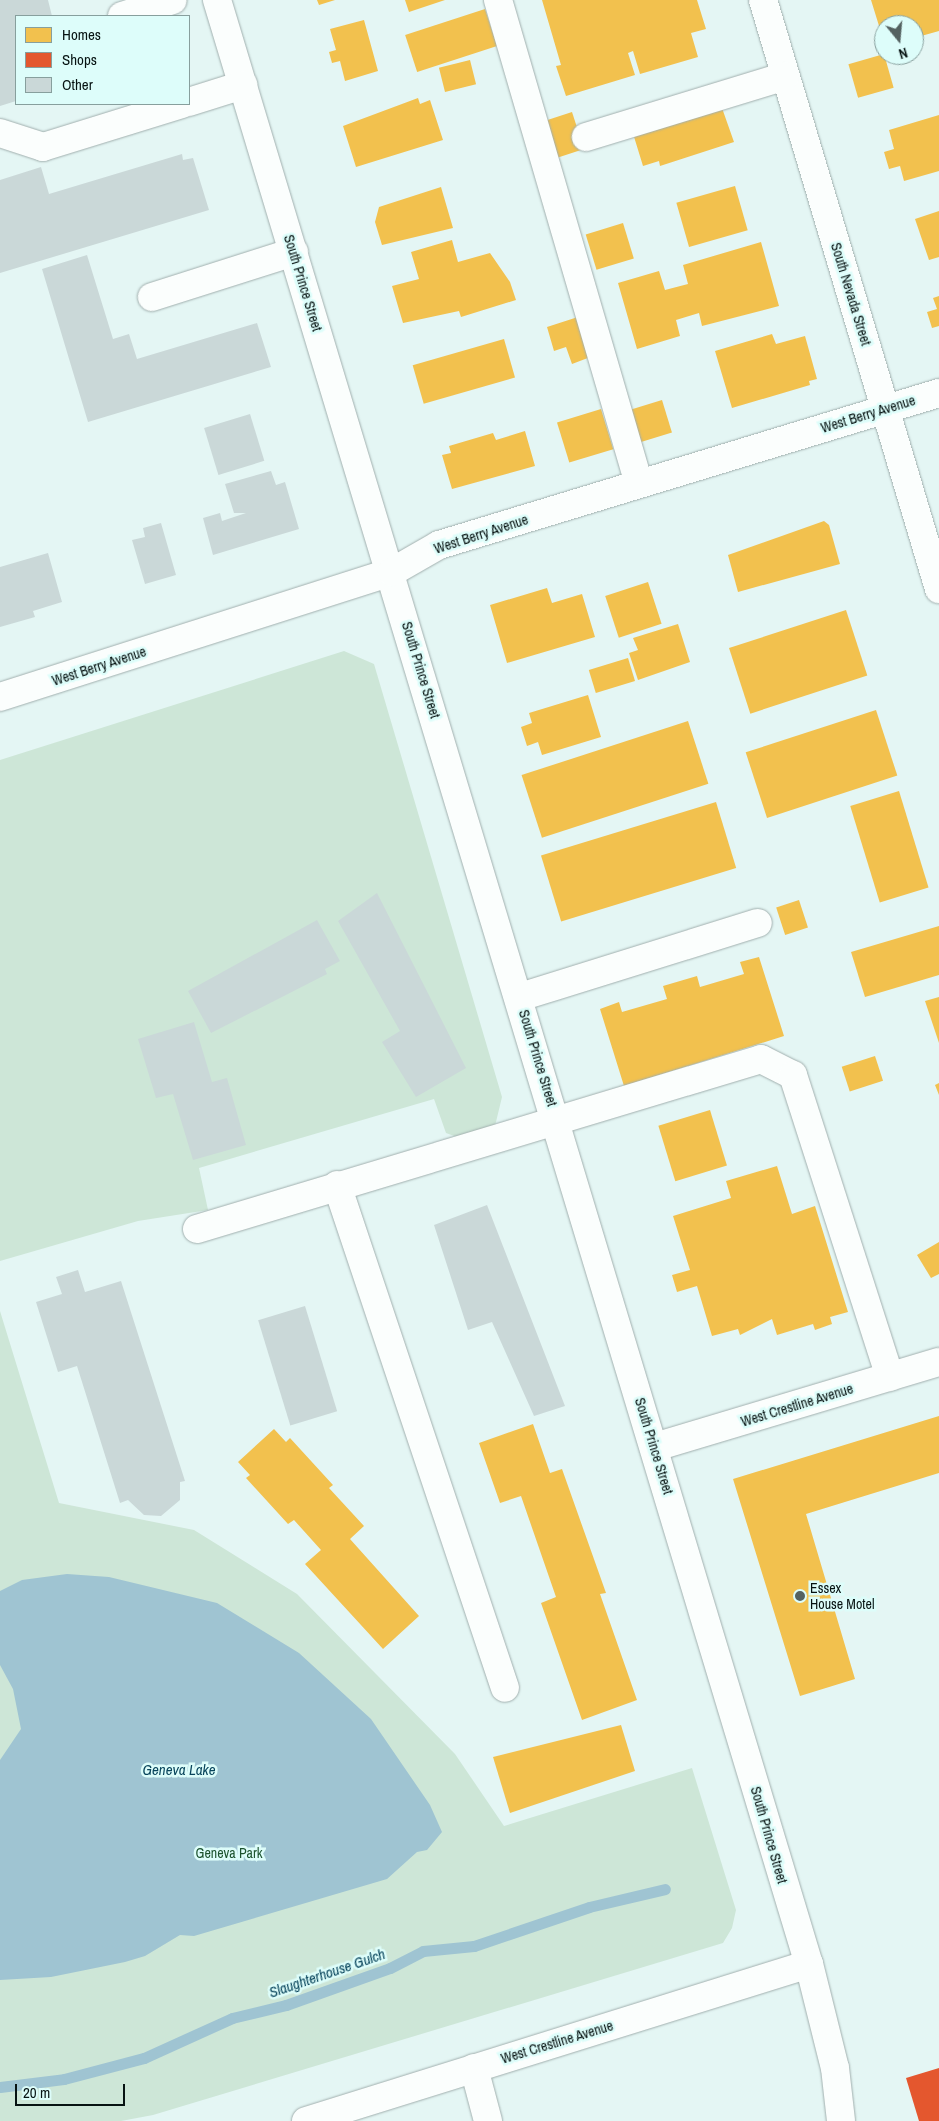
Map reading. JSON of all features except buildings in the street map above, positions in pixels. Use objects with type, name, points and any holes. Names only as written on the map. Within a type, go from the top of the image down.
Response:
[{"type":"street","points":[[125,15],[172,0]]},
{"type":"street","name":"South Prince Street","points":[[217,0],[392,572],[809,1964],[835,2068],[841,2121]]},
{"type":"street","points":[[498,0],[639,484]]},
{"type":"street","name":"South Nevada Street","points":[[763,0],[939,589]]},
{"type":"street","points":[[586,138],[786,76]]},
{"type":"street","points":[[190,102],[243,85]]},
{"type":"street","points":[[0,133],[43,147],[179,105]]},
{"type":"street","points":[[152,297],[294,252]]},
{"type":"street","name":"West Berry Avenue","points":[[0,697],[392,572],[439,545],[939,393]]},
{"type":"street","points":[[520,997],[758,923]]},
{"type":"street","points":[[198,1229],[556,1118],[761,1060],[793,1075],[890,1377]]},
{"type":"street","points":[[337,1185],[505,1688]]},
{"type":"street","name":"West Crestline Avenue","points":[[655,1447],[939,1362]]},
{"type":"street","name":"West Crestline Avenue","points":[[306,2121],[809,1964]]},
{"type":"street","points":[[474,2068],[488,2121]]},
{"type":"green space","points":[[344,651],[374,664],[502,1097],[495,1126],[457,1137],[446,1133],[434,1099],[199,1168],[208,1210],[138,1221],[0,1261],[0,760]]},
{"type":"green space","name":"Geneva Park","points":[[0,1311],[59,1503],[194,1530],[297,1594],[455,1754],[504,1826],[692,1768],[736,1910],[732,1928],[723,1943],[153,2115],[121,2121],[0,2121]]},
{"type":"water","name":"Geneva Lake","points":[[67,1574],[109,1577],[217,1603],[299,1653],[371,1719],[430,1805],[442,1832],[427,1850],[417,1852],[387,1879],[194,1936],[180,1935],[145,1956],[125,1962],[51,1977],[0,1980],[0,1760],[21,1729],[13,1689],[0,1665],[0,1591],[22,1580]]},
{"type":"waterway","name":"Slaughterhouse Gulch","points":[[0,2087],[64,2079],[144,2058],[232,2018],[286,2005],[390,1968],[423,1951],[474,1946],[589,1907],[665,1889]]},
{"type":"place","name":"Essex House Motel","points":[[800,1596]]}]
